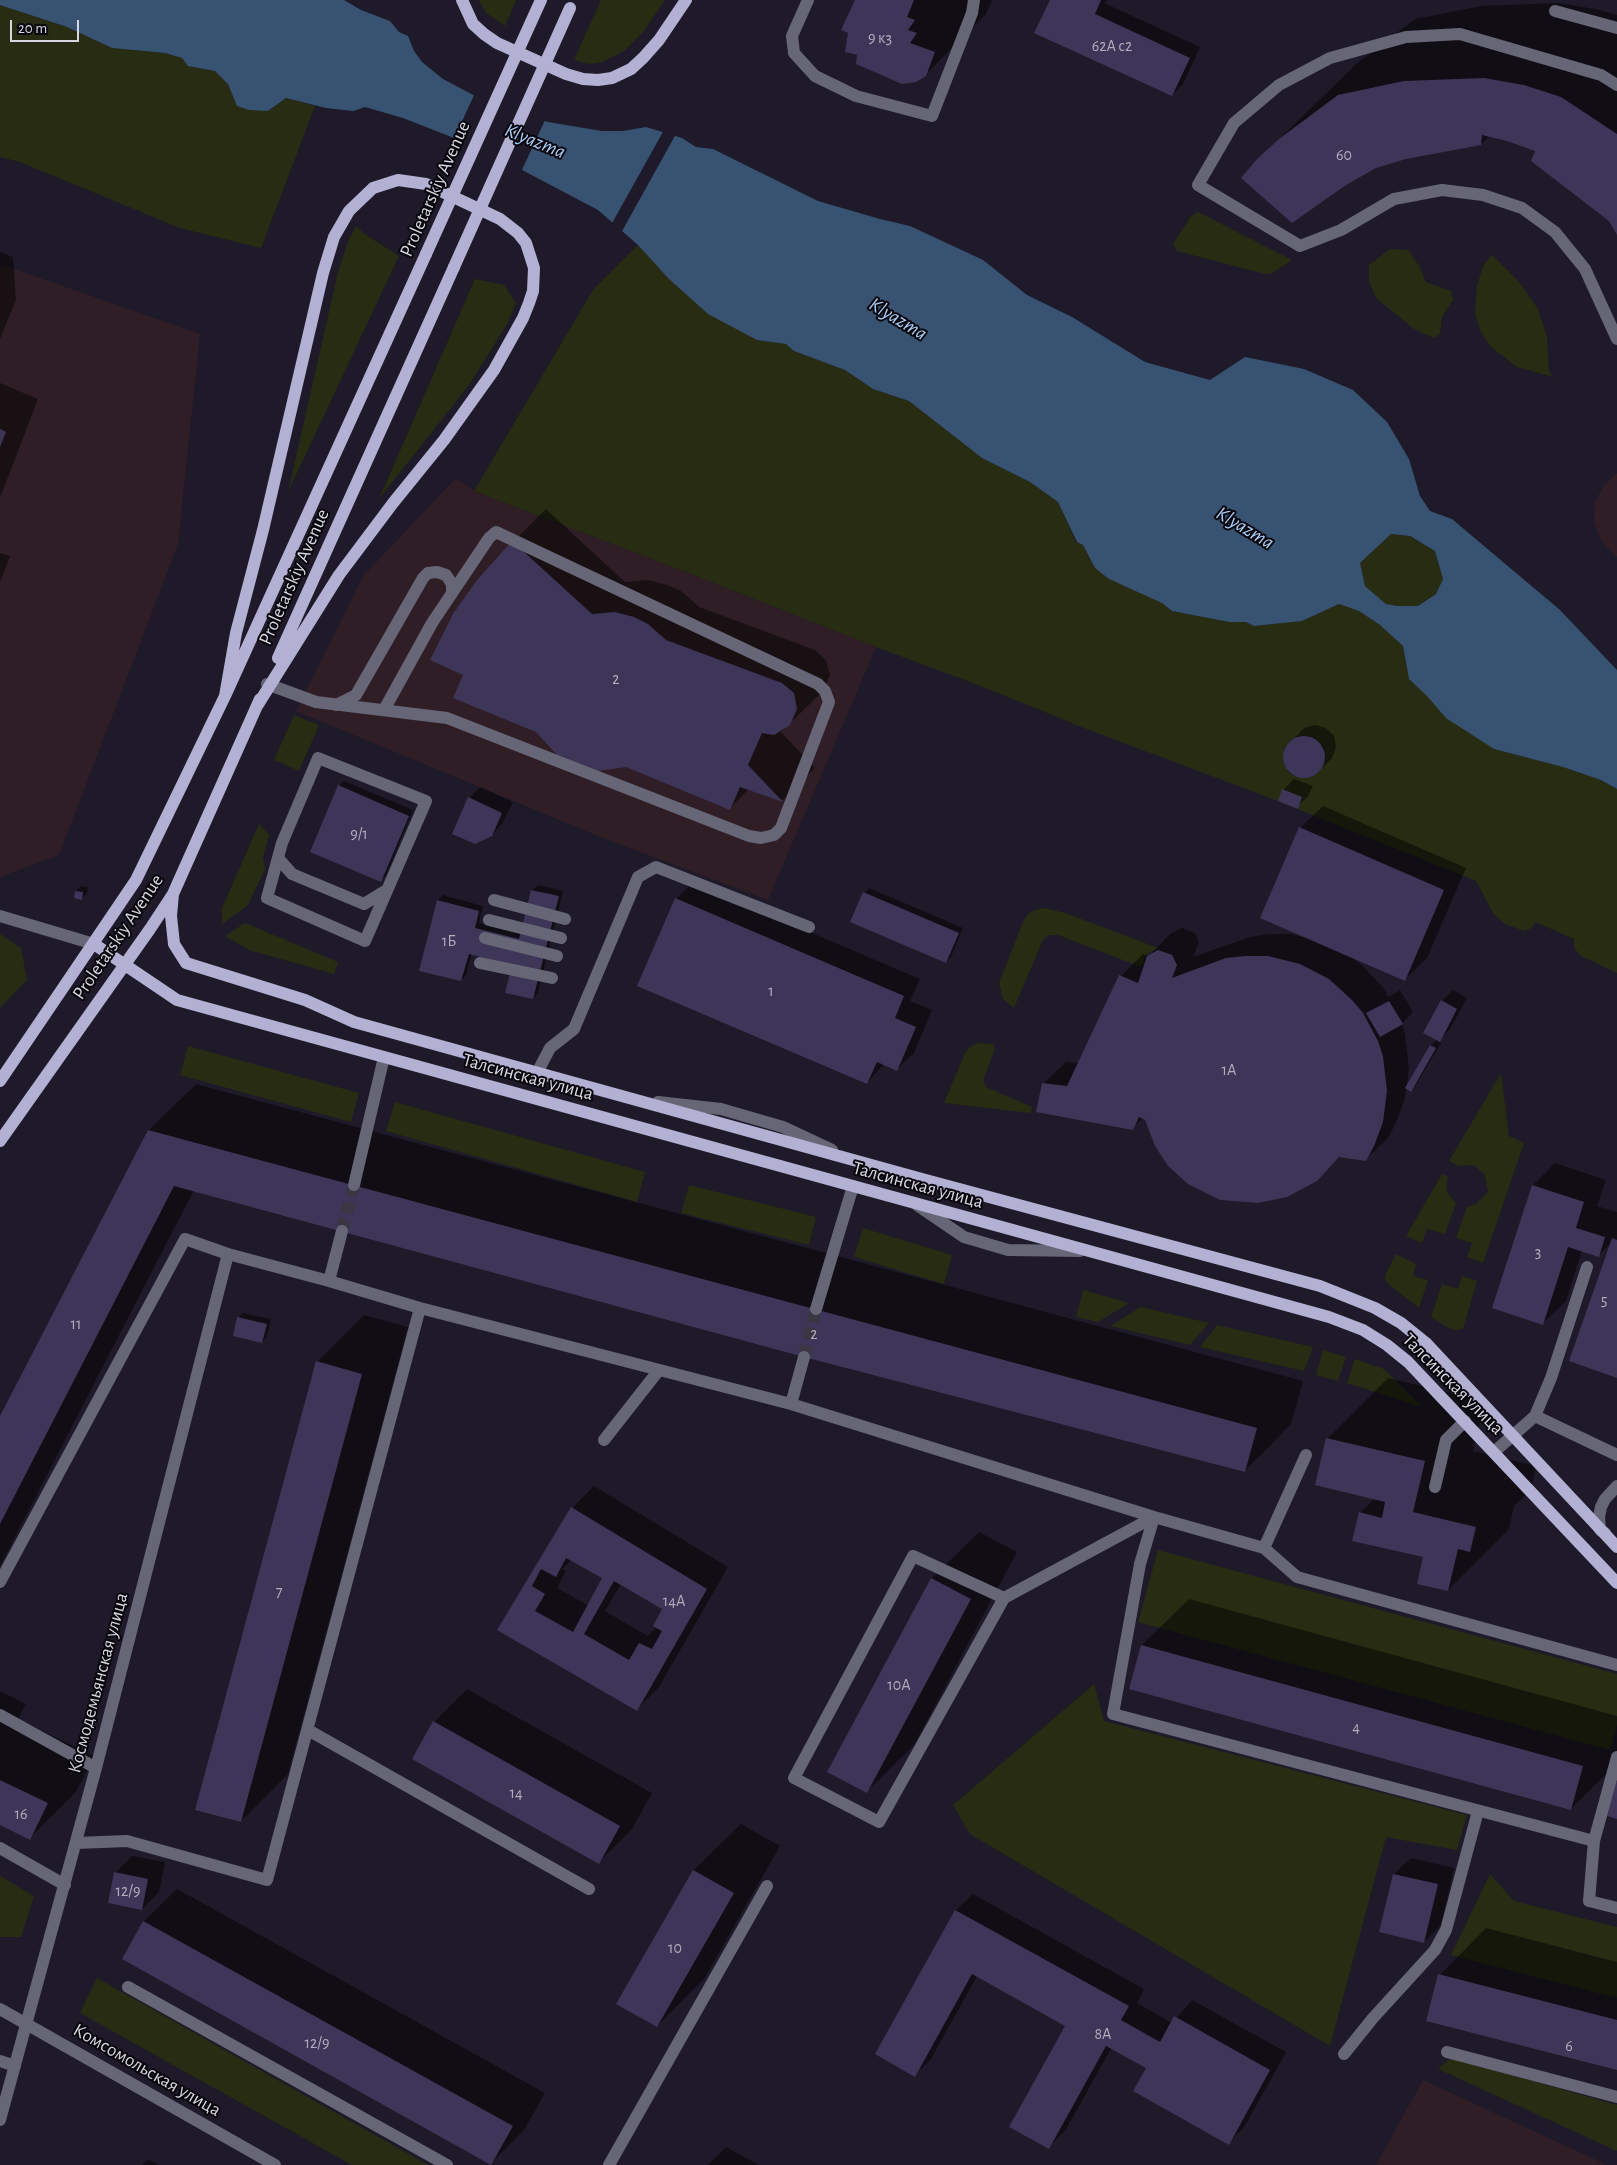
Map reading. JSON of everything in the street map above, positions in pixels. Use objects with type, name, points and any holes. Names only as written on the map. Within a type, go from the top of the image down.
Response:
[{"type":"main road","points":[[462,0],[473,24],[497,43],[566,74],[583,79],[598,80],[612,78],[631,69],[658,40],[686,0]]},
{"type":"main road","name":"Proletarskiy Avenue","points":[[0,1081],[136,880],[225,696],[541,0]]},
{"type":"main road","name":"Proletarskiy Avenue","points":[[0,1141],[173,894],[572,4]]},
{"type":"main road","points":[[225,696],[236,633],[264,530],[323,273],[334,237],[349,211],[373,188],[398,180],[426,184],[500,219],[518,232],[531,254],[534,268],[533,291],[523,318],[494,370],[444,440],[339,575],[268,685]]},
{"type":"main road","name":"Талсинская улица","points":[[173,894],[171,916],[174,944],[186,963],[305,1000],[354,1022],[855,1161],[1320,1286],[1375,1308],[1401,1323],[1428,1344],[1617,1548]]},
{"type":"main road","name":"Талсинская улица","points":[[94,944],[176,1000],[1329,1317],[1363,1330],[1387,1345],[1408,1362],[1617,1583]]},
{"type":"street","points":[[808,0],[792,36],[794,53],[816,76],[856,96],[932,116],[972,13],[974,0]]},
{"type":"street","points":[[1555,11],[1617,28]]},
{"type":"street","points":[[1617,86],[1601,75],[1460,34],[1406,37],[1330,58],[1279,86],[1234,123],[1198,185],[1300,246],[1341,230],[1394,200],[1442,190],[1484,195],[1522,208],[1556,232],[1585,269],[1617,339]]},
{"type":"street","points":[[268,685],[316,702],[446,718],[749,836],[768,837],[778,832],[781,828],[827,710],[828,697],[818,684],[496,532],[489,538],[432,623],[384,710]]},
{"type":"street","points":[[336,705],[356,695],[428,573],[437,572],[446,575],[452,584],[452,593]]},
{"type":"street","points":[[318,758],[426,801],[387,890],[365,941],[267,898],[289,826],[318,758]]},
{"type":"street","points":[[278,858],[292,874],[364,904],[387,890]]},
{"type":"street","points":[[537,1073],[550,1048],[574,1029],[638,877],[656,867],[809,927]]},
{"type":"street","points":[[494,900],[565,919]]},
{"type":"street","points":[[0,916],[94,944]]},
{"type":"street","points":[[489,920],[561,938]]},
{"type":"street","points":[[485,938],[557,956]]},
{"type":"street","points":[[480,963],[552,978]]},
{"type":"street","points":[[354,1185],[384,1057]]},
{"type":"street","points":[[816,1309],[853,1186]]},
{"type":"street","points":[[915,1203],[964,1238],[1008,1250],[1091,1251]]},
{"type":"street","points":[[330,1281],[342,1231]]},
{"type":"street","points":[[0,1582],[184,1239],[228,1254],[330,1281],[420,1308],[791,1404],[1154,1517],[1264,1548],[1297,1577],[1617,1665]]},
{"type":"street","name":"Космодемьянская улица","points":[[0,2120],[96,1768],[228,1254]]},
{"type":"street","points":[[1494,1452],[1535,1416],[1551,1378],[1588,1267]]},
{"type":"street","points":[[76,1843],[127,1841],[268,1880],[420,1308]]},
{"type":"street","points":[[791,1404],[804,1357]]},
{"type":"street","points":[[604,1440],[659,1370]]},
{"type":"street","points":[[1535,1416],[1617,1455]]},
{"type":"street","points":[[1435,1487],[1446,1440],[1465,1421]]},
{"type":"street","points":[[1264,1548],[1306,1455]]},
{"type":"street","points":[[1617,1486],[1605,1499],[1599,1517],[1600,1530],[1617,1543]]},
{"type":"street","points":[[1004,1598],[913,1556],[794,1778],[880,1822],[1004,1598],[1154,1517]]},
{"type":"street","points":[[1154,1517],[1140,1564],[1113,1714],[1594,1841]]},
{"type":"street","points":[[0,1715],[96,1768]]},
{"type":"street","points":[[308,1730],[589,1889]]},
{"type":"street","points":[[1617,1757],[1594,1841],[1589,1901],[1617,1908]]},
{"type":"street","points":[[1344,2054],[1373,2018],[1435,1950],[1446,1930],[1478,1811]]},
{"type":"street","points":[[0,1848],[64,1885]]},
{"type":"street","points":[[609,2165],[767,1886]]},
{"type":"street","points":[[128,1987],[447,2165]]},
{"type":"street","name":"Комсомольская улица","points":[[0,2009],[276,2165]]},
{"type":"street","points":[[1447,2052],[1617,2097]]},
{"type":"street","points":[[0,2061],[15,2066]]},
{"type":"shaded area","points":[[0,264],[200,334],[178,544],[59,855],[0,877]]},
{"type":"shaded area","points":[[1617,473],[1617,557],[1601,541],[1594,522],[1595,502],[1604,485]]},
{"type":"shaded area","points":[[456,478],[474,491],[876,647],[768,900],[603,838],[296,711],[363,576]]},
{"type":"shaded area","points":[[1423,2080],[1607,2165],[1376,2165]]},
{"type":"green space","points":[[479,0],[516,0],[505,26],[485,12]]},
{"type":"green space","points":[[601,0],[665,0],[644,31],[624,51],[602,62],[589,64],[574,60]]},
{"type":"green space","points":[[0,5],[67,27],[112,48],[165,53],[182,58],[188,66],[215,71],[228,84],[237,106],[268,111],[286,98],[315,106],[261,248],[180,228],[20,162],[0,157]]},
{"type":"green space","points":[[1198,212],[1292,260],[1271,274],[1177,251],[1173,244],[1191,216]]},
{"type":"green space","points":[[356,226],[366,235],[399,256],[288,492],[338,272],[348,241]]},
{"type":"green space","points":[[638,245],[668,278],[757,340],[786,344],[794,351],[845,370],[873,389],[909,401],[982,458],[1030,482],[1058,502],[1076,542],[1083,545],[1095,568],[1162,603],[1172,611],[1229,622],[1246,622],[1254,626],[1302,621],[1339,604],[1359,611],[1380,625],[1403,646],[1409,679],[1494,749],[1563,767],[1601,780],[1617,789],[1617,973],[1581,956],[1574,948],[1574,939],[1535,922],[1532,928],[1524,931],[1505,924],[1493,913],[1476,881],[1278,801],[1089,730],[973,683],[474,491],[593,290]],"holes":[[[1303,735],[1315,738],[1324,747],[1326,759],[1321,770],[1311,777],[1299,778],[1288,772],[1283,761],[1284,748],[1292,739]]]},
{"type":"green space","points":[[1390,249],[1408,250],[1419,266],[1426,282],[1451,291],[1453,300],[1442,317],[1440,334],[1434,338],[1414,329],[1376,298],[1369,281],[1369,265]]},
{"type":"green space","points":[[1492,255],[1519,282],[1538,309],[1547,337],[1549,372],[1554,377],[1517,367],[1490,346],[1480,330],[1475,312],[1477,286],[1483,266]]},
{"type":"green space","points":[[475,279],[504,285],[516,303],[507,324],[469,385],[379,499]]},
{"type":"green space","points":[[1391,534],[1409,536],[1435,551],[1443,579],[1436,594],[1418,606],[1386,604],[1365,586],[1360,563]]},
{"type":"green space","points":[[294,715],[319,725],[299,771],[274,760]]},
{"type":"green space","points":[[259,824],[269,835],[263,857],[265,869],[248,905],[222,924],[222,908]]},
{"type":"green space","points":[[1045,908],[1065,913],[1158,948],[1146,955],[1141,967],[1058,935],[1049,935],[1043,940],[1014,1008],[1003,999],[999,983],[1023,922],[1028,914]]},
{"type":"green space","points":[[245,923],[338,962],[334,974],[249,950],[225,936]]},
{"type":"green space","points":[[0,934],[21,948],[27,980],[0,1008]]},
{"type":"green space","points":[[979,1043],[993,1044],[995,1049],[983,1080],[986,1087],[1032,1107],[1031,1113],[944,1103],[965,1053],[970,1047]]},
{"type":"green space","points":[[188,1046],[359,1093],[351,1122],[180,1075]]},
{"type":"green space","points":[[1501,1073],[1509,1136],[1524,1143],[1483,1263],[1467,1257],[1472,1243],[1456,1238],[1467,1207],[1476,1204],[1488,1192],[1485,1175],[1474,1165],[1458,1166],[1449,1161]]},
{"type":"green space","points":[[395,1102],[645,1172],[637,1202],[386,1131]]},
{"type":"green space","points":[[1442,1174],[1448,1177],[1446,1189],[1456,1203],[1445,1234],[1427,1229],[1422,1243],[1406,1236]]},
{"type":"green space","points":[[689,1185],[816,1217],[809,1245],[681,1213]]},
{"type":"green space","points":[[863,1228],[952,1255],[944,1284],[854,1257]]},
{"type":"green space","points":[[1396,1254],[1416,1264],[1413,1276],[1428,1280],[1419,1308],[1388,1284],[1385,1279],[1386,1273]]},
{"type":"green space","points":[[1462,1276],[1477,1281],[1463,1329],[1456,1330],[1431,1317],[1442,1284],[1458,1289]]},
{"type":"green space","points":[[1083,1290],[1129,1303],[1098,1322],[1076,1317]]},
{"type":"green space","points":[[1141,1307],[1209,1323],[1190,1345],[1110,1326]]},
{"type":"green space","points":[[1217,1325],[1313,1347],[1304,1371],[1200,1347]]},
{"type":"green space","points":[[1323,1350],[1346,1357],[1338,1381],[1316,1375]]},
{"type":"green space","points":[[1355,1359],[1384,1369],[1422,1407],[1347,1383]]},
{"type":"green space","points":[[1158,1550],[1617,1674],[1617,1724],[1610,1750],[1138,1622]]},
{"type":"green space","points":[[1094,1684],[1104,1721],[1467,1815],[1457,1850],[1386,1837],[1330,2046],[970,1834],[953,1805]]},
{"type":"green space","points":[[1490,1874],[1514,1901],[1617,1927],[1617,1998],[1451,1955]]},
{"type":"green space","points":[[0,1876],[34,1896],[21,1937],[0,1937]]},
{"type":"green space","points":[[97,1978],[428,2165],[352,2165],[80,2013]]},
{"type":"green space","points":[[1451,2058],[1617,2105],[1617,2151],[1438,2069]]},
{"type":"water","name":"Klyazma","points":[[0,0],[344,0],[361,10],[390,21],[399,32],[408,36],[414,51],[422,62],[443,79],[477,97],[548,122],[602,131],[623,131],[646,127],[682,138],[696,147],[713,149],[818,201],[910,226],[983,260],[1027,295],[1072,317],[1145,362],[1210,380],[1245,357],[1304,369],[1353,390],[1387,422],[1409,459],[1420,496],[1430,511],[1452,519],[1560,610],[1617,670],[1617,789],[1601,780],[1563,767],[1494,749],[1446,718],[1409,679],[1403,646],[1380,625],[1359,611],[1339,604],[1302,621],[1254,626],[1246,622],[1229,622],[1172,611],[1162,603],[1109,579],[1095,568],[1083,545],[1077,542],[1058,502],[1030,482],[982,458],[909,401],[873,389],[845,370],[794,351],[786,344],[757,340],[708,314],[668,278],[638,245],[598,210],[522,170],[449,136],[403,118],[365,107],[353,111],[326,108],[286,98],[268,111],[249,110],[237,106],[228,84],[215,71],[188,66],[182,58],[165,53],[112,48],[67,27],[0,5]],"holes":[[[1391,534],[1410,536],[1435,551],[1443,579],[1436,594],[1418,606],[1386,604],[1365,586],[1360,563]]]},
{"type":"pier","points":[[475,93],[546,118],[521,172],[453,141]]},
{"type":"pier","points":[[664,130],[676,134],[621,233],[611,225]]},
{"type":"building","points":[[855,0],[914,0],[907,17],[915,20],[908,30],[917,33],[910,43],[935,52],[926,76],[916,82],[902,84],[856,64],[857,55],[845,52],[848,33],[841,30]]},
{"type":"building","points":[[1050,0],[1101,0],[1095,14],[1190,58],[1172,96],[1034,33]]},
{"type":"building","points":[[1484,78],[1524,85],[1561,97],[1617,134],[1617,235],[1609,221],[1531,161],[1535,151],[1482,135],[1481,145],[1406,159],[1376,168],[1346,185],[1292,223],[1241,178],[1257,159],[1279,139],[1338,95],[1404,81]]},
{"type":"building","points":[[0,429],[6,432],[0,447]]},
{"type":"building","points":[[512,541],[592,614],[615,612],[634,617],[648,624],[666,640],[782,683],[794,693],[797,709],[790,725],[774,735],[762,733],[748,765],[783,802],[740,787],[730,810],[626,767],[598,771],[556,754],[536,732],[453,698],[463,675],[430,660],[453,614],[477,580]]},
{"type":"building","points":[[1308,736],[1316,739],[1322,745],[1325,757],[1322,769],[1316,775],[1300,778],[1292,775],[1286,769],[1283,753],[1286,745],[1292,739]]},
{"type":"building","points":[[338,785],[409,816],[381,882],[310,852]]},
{"type":"building","points":[[1282,789],[1302,797],[1298,809],[1278,801]]},
{"type":"building","points":[[468,797],[502,813],[492,836],[475,844],[452,834]]},
{"type":"building","points":[[1299,827],[1444,890],[1405,981],[1260,918]]},
{"type":"building","points":[[531,890],[559,896],[533,999],[505,993],[512,965],[469,954],[461,981],[419,971],[437,900],[479,911],[475,928],[519,939]]},
{"type":"building","points":[[75,891],[83,892],[82,900],[74,898]]},
{"type":"building","points":[[863,892],[959,933],[946,963],[850,922]]},
{"type":"building","points":[[675,898],[904,996],[895,1018],[916,1027],[897,1071],[877,1062],[867,1084],[637,986]]},
{"type":"building","points":[[1158,950],[1172,955],[1177,965],[1172,978],[1226,958],[1268,956],[1300,964],[1329,979],[1353,1001],[1363,1013],[1378,1041],[1383,1056],[1387,1091],[1383,1122],[1366,1161],[1339,1157],[1317,1181],[1287,1197],[1258,1203],[1220,1200],[1188,1184],[1168,1166],[1155,1146],[1145,1120],[1139,1117],[1133,1130],[1036,1112],[1042,1083],[1067,1086],[1119,975],[1138,983],[1147,956]]},
{"type":"building","points":[[1441,1000],[1457,1009],[1440,1042],[1423,1033]]},
{"type":"building","points":[[1389,1001],[1403,1024],[1380,1037],[1366,1013]]},
{"type":"building","points":[[1430,1045],[1436,1048],[1411,1092],[1405,1088]]},
{"type":"building","points":[[148,1130],[1257,1428],[1245,1472],[804,1357],[174,1186],[0,1524],[0,1416]]},
{"type":"building","points":[[1532,1185],[1584,1202],[1576,1228],[1605,1237],[1599,1257],[1568,1247],[1543,1325],[1492,1308]]},
{"type":"building","points":[[1612,1238],[1617,1240],[1617,1378],[1569,1361]]},
{"type":"building","points":[[237,1317],[267,1324],[262,1343],[233,1336]]},
{"type":"building","points":[[316,1361],[362,1374],[241,1822],[195,1810]]},
{"type":"building","points":[[1326,1438],[1425,1461],[1413,1512],[1476,1527],[1470,1552],[1458,1549],[1448,1591],[1417,1584],[1423,1557],[1352,1541],[1359,1512],[1382,1518],[1385,1502],[1315,1485]]},
{"type":"building","points":[[571,1507],[707,1589],[637,1711],[497,1630]],"holes":[[[566,1558],[602,1578],[573,1632],[535,1611],[545,1594],[532,1586],[541,1569],[556,1577]],[[614,1581],[662,1609],[653,1626],[662,1631],[652,1649],[639,1643],[629,1660],[584,1634]]]},
{"type":"building","points":[[931,1578],[971,1599],[867,1793],[827,1772]]},
{"type":"building","points":[[1141,1645],[1583,1766],[1571,1810],[1129,1689]]},
{"type":"building","points":[[433,1721],[620,1826],[599,1864],[412,1759]]},
{"type":"building","points":[[0,1780],[48,1803],[30,1840],[0,1825]]},
{"type":"building","points":[[1617,1782],[1617,1819],[1607,1816]]},
{"type":"building","points":[[693,1870],[734,1893],[657,2027],[616,2004]]},
{"type":"building","points":[[114,1872],[148,1879],[142,1910],[108,1903]]},
{"type":"building","points":[[1393,1874],[1438,1884],[1424,1943],[1379,1932]]},
{"type":"building","points":[[955,1910],[1129,2006],[1121,2020],[1160,2042],[1174,2016],[1270,2070],[1229,2145],[1133,2091],[1146,2068],[1106,2046],[1049,2149],[1009,2127],[1065,2026],[972,1974],[915,2077],[875,2054]]},
{"type":"building","points":[[143,1921],[513,2126],[491,2165],[122,1959]]},
{"type":"building","points":[[1438,1974],[1617,2020],[1617,2070],[1426,2021]]},
{"type":"tunnel","points":[[342,1231],[354,1185]]},
{"type":"tunnel","points":[[804,1357],[816,1309]]}]
